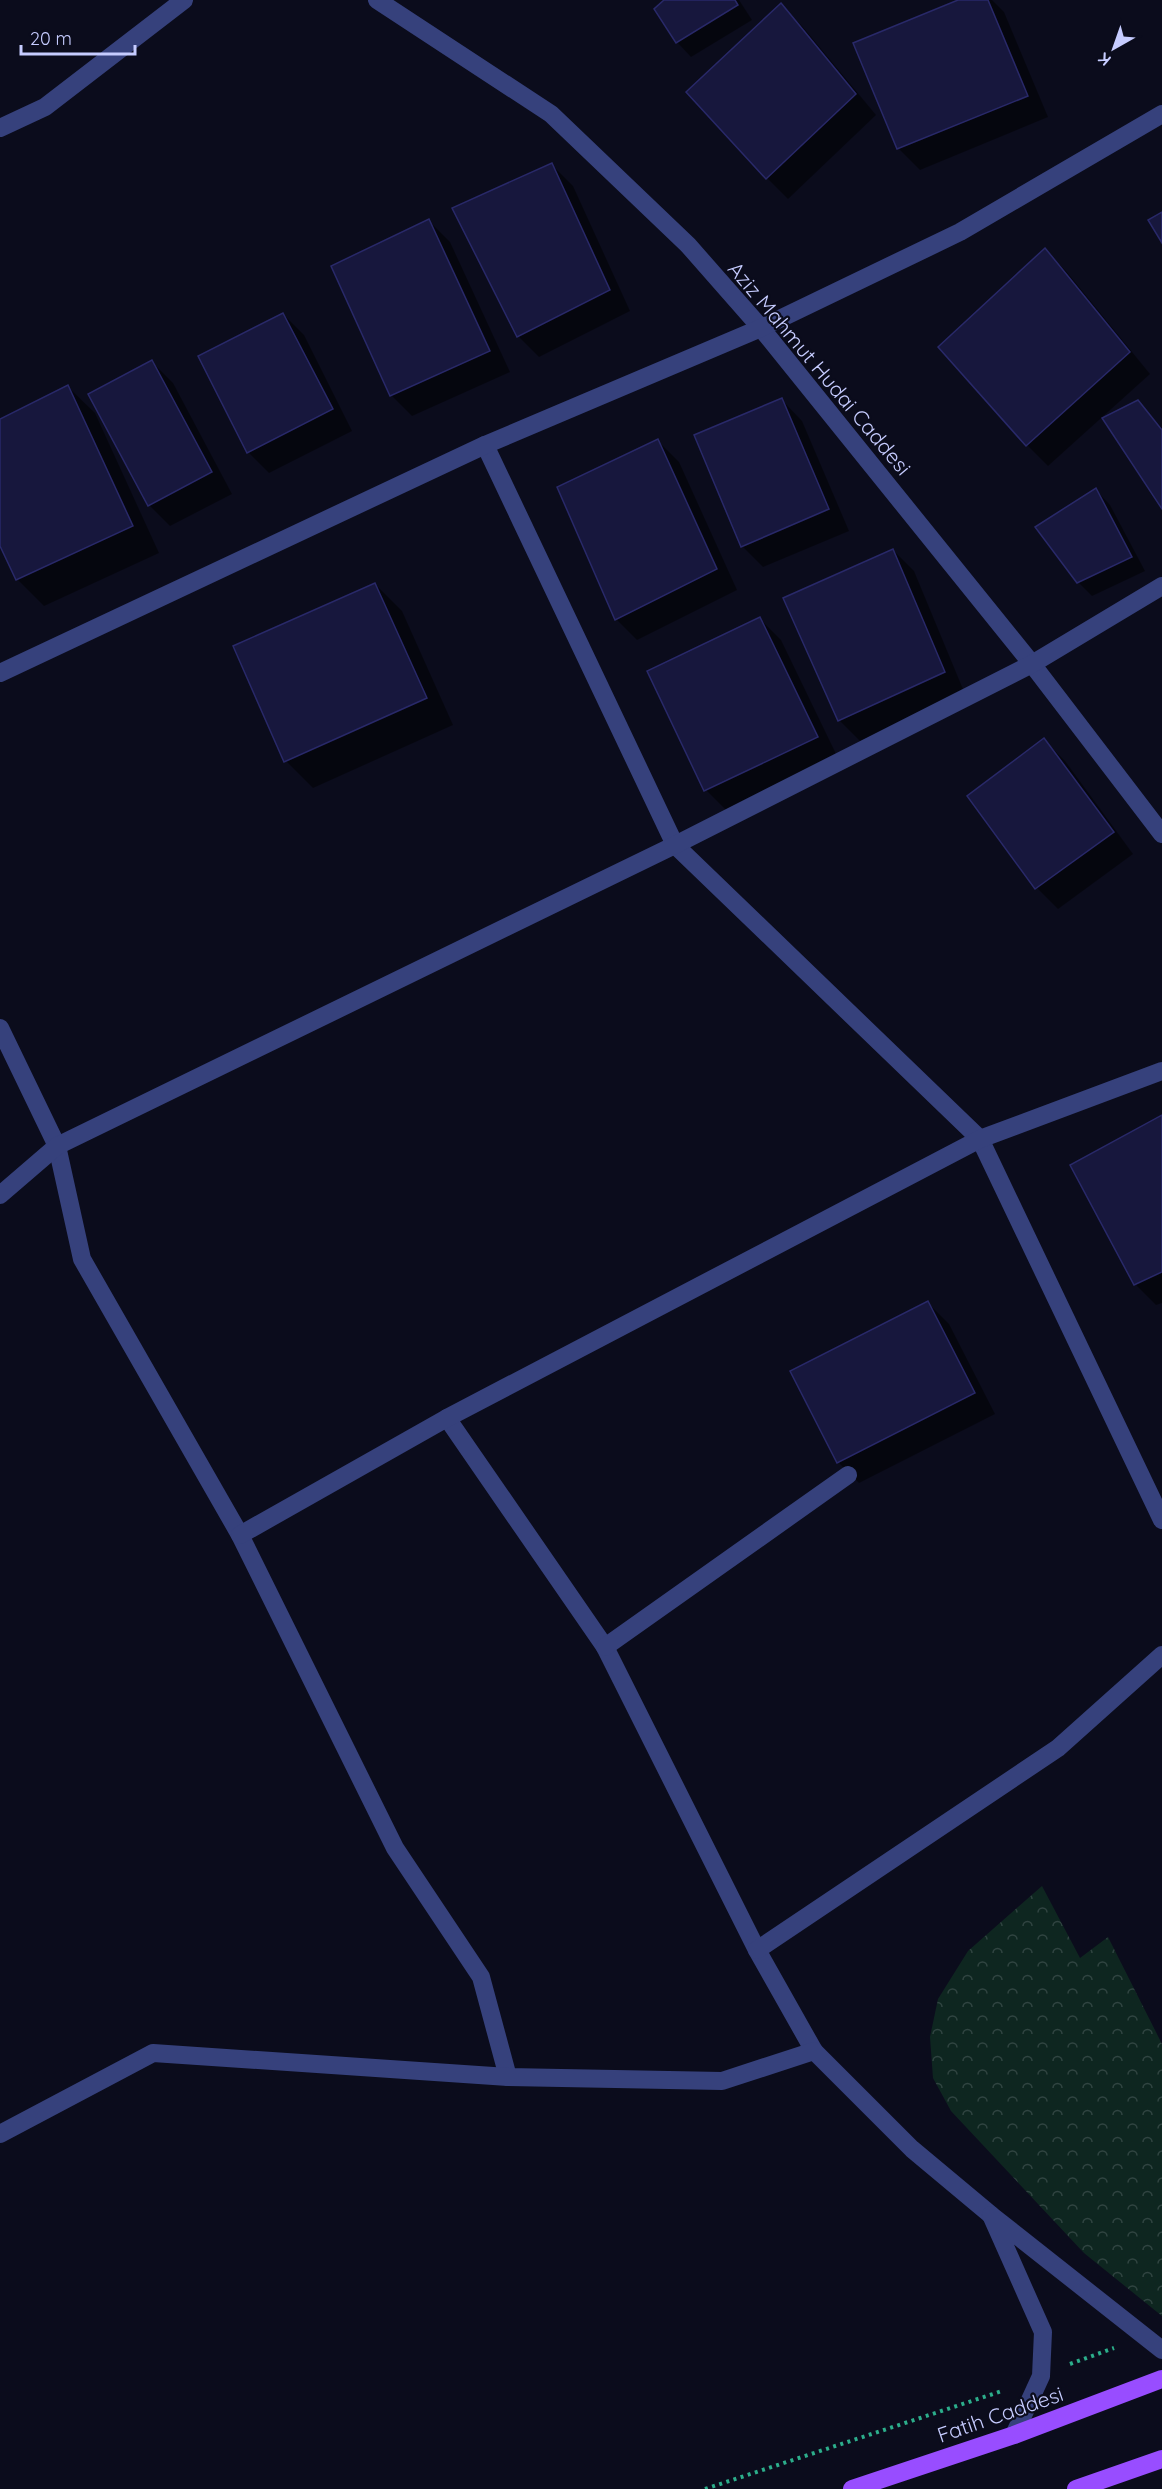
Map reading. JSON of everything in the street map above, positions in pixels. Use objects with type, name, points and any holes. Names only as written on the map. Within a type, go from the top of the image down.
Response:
[{"type":"main road","name":"Fatih Caddesi","points":[[852,2489],[1014,2435],[1162,2379]]},
{"type":"main road","points":[[1076,2489],[1162,2459]]},
{"type":"street","points":[[0,128],[45,107],[184,0]]},
{"type":"street","name":"Aziz Mahmut Hudai Caddesi","points":[[377,0],[551,114],[688,245],[761,328],[1032,664],[1162,834]]},
{"type":"street","points":[[0,673],[485,444],[761,328],[960,232],[1162,114]]},
{"type":"street","points":[[485,444],[675,845],[980,1138],[1162,1520]]},
{"type":"street","points":[[0,1195],[57,1146],[675,845],[1032,664],[1162,586]]},
{"type":"street","points":[[0,1028],[57,1146],[82,1258],[240,1535],[395,1848],[481,1977],[508,2077]]},
{"type":"street","points":[[240,1535],[447,1418],[980,1138],[1162,1071]]},
{"type":"street","points":[[447,1418],[605,1647],[757,1950],[814,2051],[912,2149],[991,2215],[1162,2350]]},
{"type":"street","points":[[605,1647],[848,1475]]},
{"type":"street","points":[[757,1950],[1058,1748],[1162,1655]]},
{"type":"street","points":[[0,2134],[153,2053],[508,2077],[722,2081],[814,2051]]},
{"type":"street","points":[[991,2215],[1043,2332],[1041,2376],[1014,2435]]},
{"type":"path","points":[[705,2489],[978,2400],[1143,2337]]},
{"type":"green space","points":[[1042,1886],[1080,1958],[1108,1937],[1162,2044],[1162,2316],[1084,2253],[951,2111],[933,2078],[930,2037],[938,1999],[968,1951]]},
{"type":"building","points":[[664,0],[735,0],[738,5],[676,43],[654,9]]},
{"type":"building","points":[[958,0],[988,0],[1028,96],[897,149],[853,43]]},
{"type":"building","points":[[781,3],[856,94],[766,179],[686,92]]},
{"type":"building","points":[[552,163],[610,290],[517,337],[452,208]]},
{"type":"building","points":[[1162,212],[1162,243],[1148,220]]},
{"type":"building","points":[[429,219],[490,351],[390,396],[331,266]]},
{"type":"building","points":[[1045,248],[1130,352],[1026,446],[938,347]]},
{"type":"building","points":[[283,313],[333,409],[247,453],[198,356]]},
{"type":"building","points":[[152,360],[212,472],[148,506],[88,394]]},
{"type":"building","points":[[68,385],[133,526],[16,580],[0,546],[0,419]]},
{"type":"building","points":[[782,398],[829,509],[741,547],[694,435]]},
{"type":"building","points":[[1138,400],[1162,430],[1162,509],[1102,418]]},
{"type":"building","points":[[658,439],[717,569],[615,620],[557,487]]},
{"type":"building","points":[[1096,488],[1132,557],[1077,583],[1035,527]]},
{"type":"building","points":[[893,549],[945,672],[838,721],[783,598]]},
{"type":"building","points":[[375,583],[427,698],[284,762],[233,646]]},
{"type":"building","points":[[760,617],[818,737],[704,791],[647,671]]},
{"type":"building","points":[[1044,738],[1114,832],[1035,889],[967,796]]},
{"type":"building","points":[[1162,1115],[1162,1272],[1134,1285],[1070,1165]]},
{"type":"building","points":[[928,1301],[975,1393],[837,1463],[790,1371]]}]
